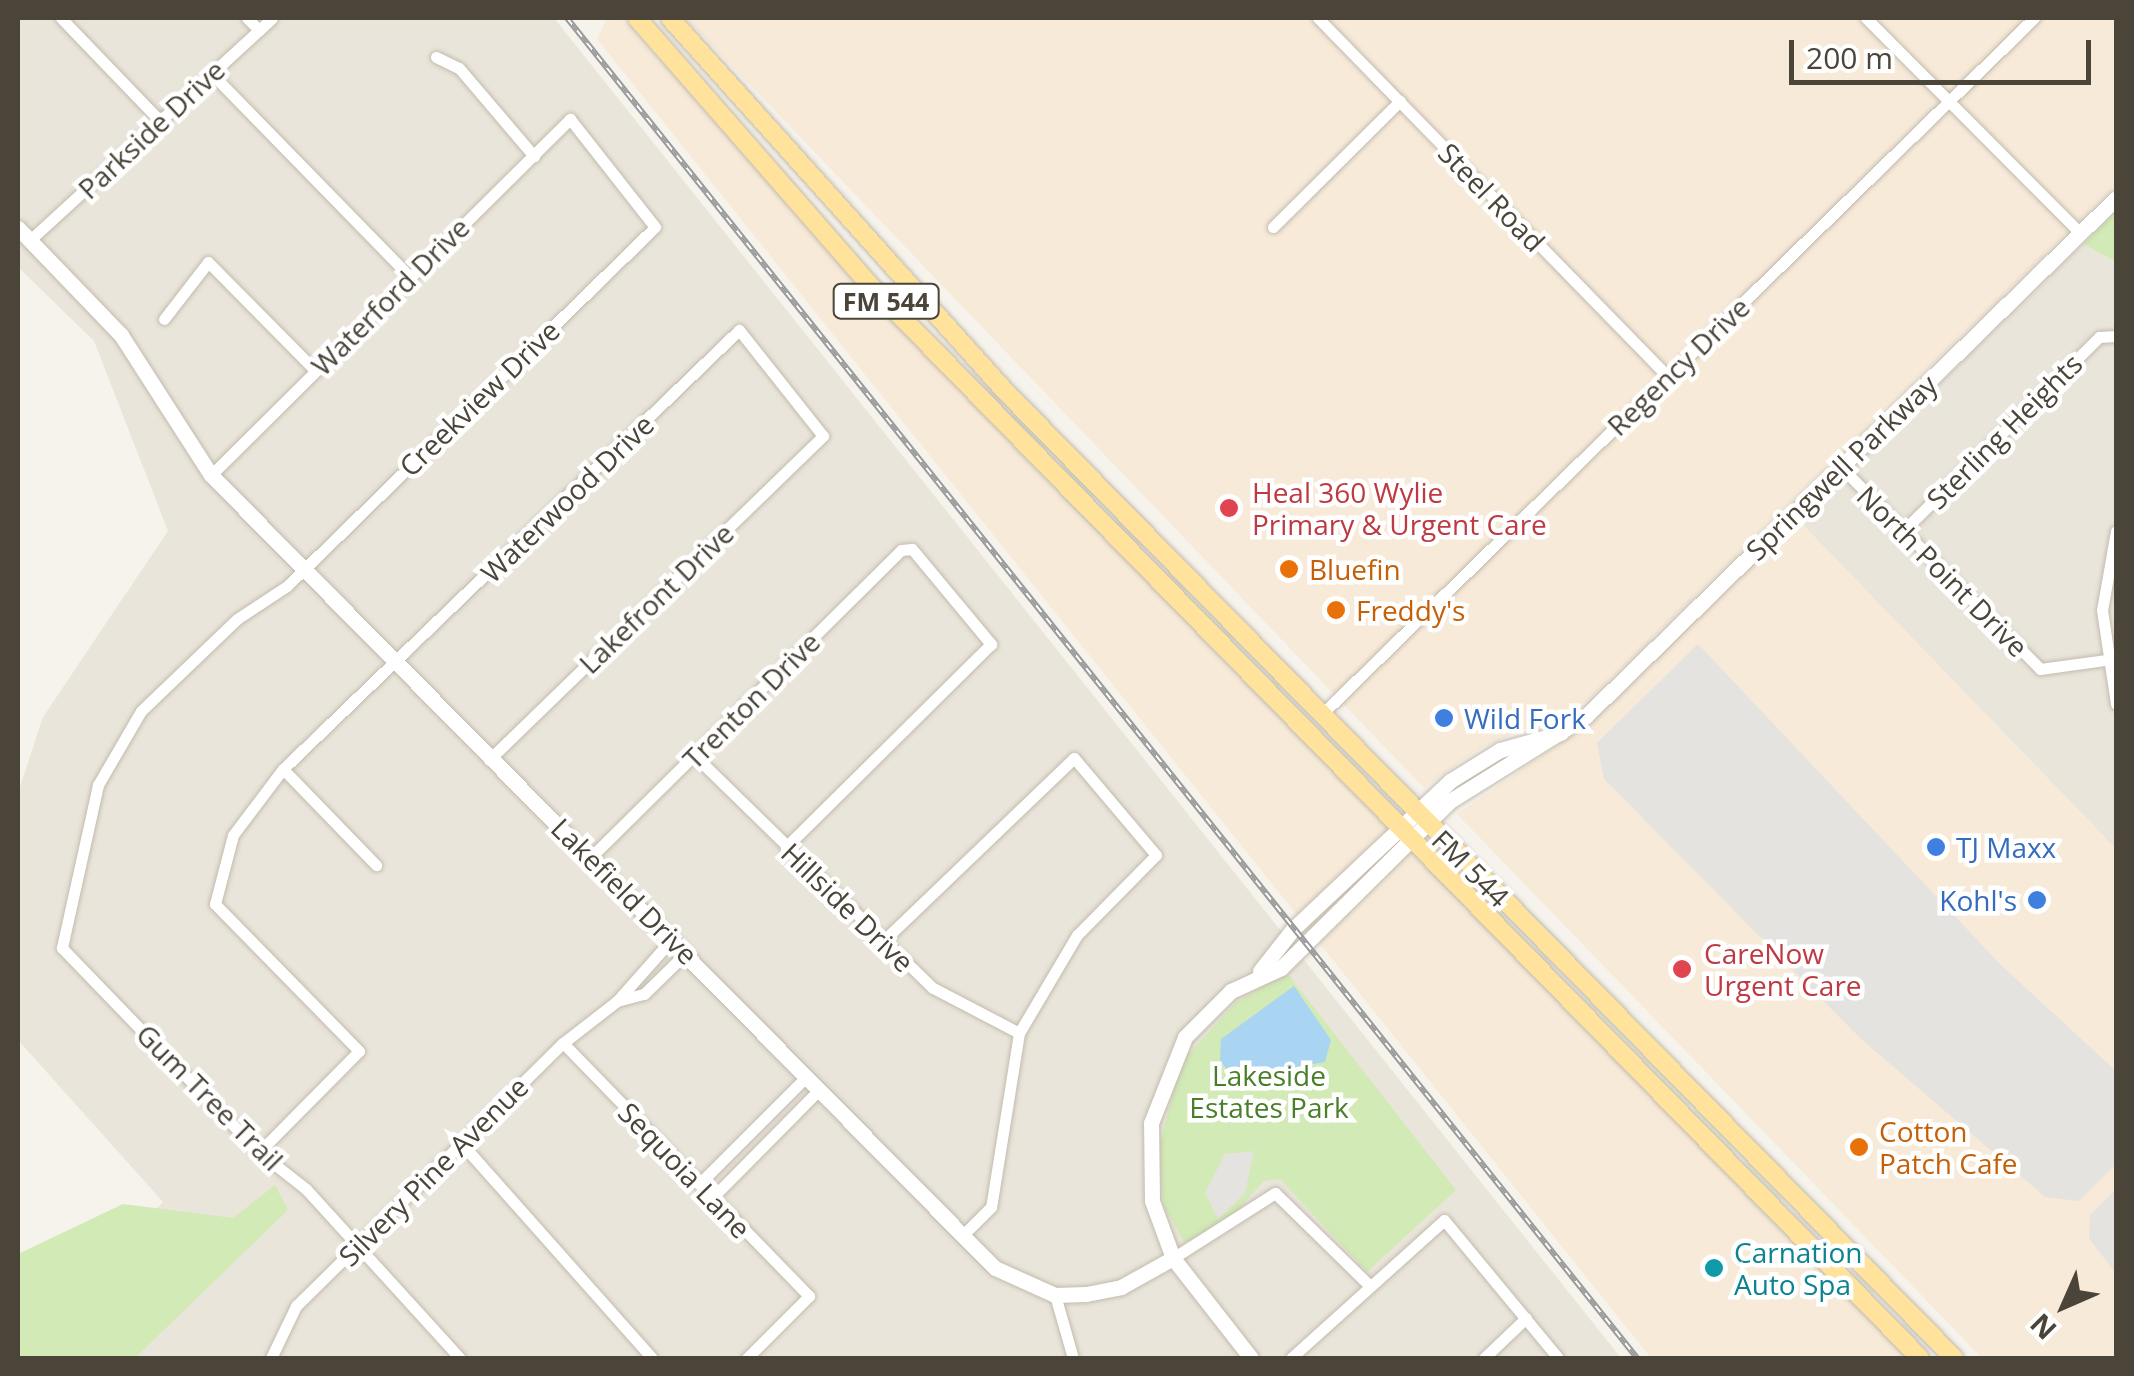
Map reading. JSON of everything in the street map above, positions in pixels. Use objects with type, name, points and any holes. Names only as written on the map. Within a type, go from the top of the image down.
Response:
[{"type":"main road","name":"FM 544","points":[[637,18],[1014,433],[1920,1358]]},
{"type":"main road","name":"FM 544","points":[[670,18],[746,106],[1092,478],[1762,1161],[1940,1354]]},
{"type":"main road","points":[[676,60],[724,103],[746,106]]},
{"type":"main road","points":[[1014,433],[1067,473],[1092,478]]},
{"type":"main road","points":[[1208,634],[1226,615]]},
{"type":"main road","points":[[1575,1010],[1594,990]]},
{"type":"main road","points":[[1743,1179],[1762,1161]]},
{"type":"street","points":[[61,18],[160,121]]},
{"type":"street","points":[[246,18],[258,30]]},
{"type":"street","name":"Parkside Drive","points":[[30,240],[272,18]]},
{"type":"street","name":"Steel Road","points":[[1318,18],[1667,376]]},
{"type":"street","points":[[1866,18],[2080,233]]},
{"type":"street","name":"Regency Drive","points":[[1322,714],[2034,18]]},
{"type":"street","points":[[436,57],[460,68],[534,156]]},
{"type":"street","points":[[212,74],[410,276]]},
{"type":"street","points":[[1273,227],[1400,101]]},
{"type":"street","name":"Waterford Drive","points":[[211,474],[570,118],[655,227]]},
{"type":"street","name":"Springwell Parkway","points":[[1260,971],[1280,968],[1328,924],[1405,835],[1475,763],[1561,733],[1841,468],[2116,198]]},
{"type":"street","name":"Creekview Drive","points":[[62,948],[98,784],[123,736],[236,619],[302,570],[655,227]]},
{"type":"street","name":"Lakefield Drive","points":[[18,228],[121,336],[211,474],[489,760],[594,854],[962,1237],[1010,1276],[1056,1295],[1121,1288],[1275,1192],[1367,1284]]},
{"type":"street","points":[[164,319],[208,262],[315,370]]},
{"type":"street","name":"Waterwood Drive","points":[[259,1152],[358,1051],[215,904],[233,834],[282,770],[396,666],[738,330],[822,436]]},
{"type":"street","name":"Sterling Heights","points":[[1903,531],[2112,335]]},
{"type":"street","name":"Lakefront Drive","points":[[489,760],[822,436]]},
{"type":"street","name":"North Point Drive","points":[[1841,468],[2040,668],[2106,660]]},
{"type":"street","points":[[2116,530],[2102,610],[2106,660],[2116,704]]},
{"type":"street","name":"Trenton Drive","points":[[594,854],[908,548],[992,644],[786,848]]},
{"type":"street","name":"Hillside Drive","points":[[695,756],[881,943],[933,988],[1019,1033]]},
{"type":"street","points":[[881,943],[1074,758],[1156,855],[1077,936],[1019,1033],[991,1207],[962,1237]]},
{"type":"street","points":[[282,770],[376,865]]},
{"type":"street","name":"Springwell Parkway","points":[[1251,1358],[1172,1258],[1148,1170],[1155,1102],[1197,1022],[1260,971],[1314,909],[1405,835]]},
{"type":"street","points":[[1314,909],[1328,924]]},
{"type":"street","name":"Silvery Pine Avenue","points":[[271,1358],[296,1306],[563,1043],[618,1001],[672,939]]},
{"type":"street","name":"Gum Tree Trail","points":[[62,948],[259,1152],[358,1246],[460,1358]]},
{"type":"street","name":"Silvery Pine Avenue","points":[[618,1001],[644,994],[686,952]]},
{"type":"street","name":"Sequoia Lane","points":[[563,1043],[809,1296],[748,1358]]},
{"type":"street","points":[[699,1184],[806,1077]]},
{"type":"street","points":[[712,1198],[820,1090]]},
{"type":"street","points":[[462,1144],[652,1358]]},
{"type":"street","points":[[1290,1358],[1367,1284],[1444,1220],[1558,1358]]},
{"type":"street","points":[[1056,1295],[1072,1358]]},
{"type":"street","points":[[1484,1358],[1526,1318]]},
{"type":"shaded area","points":[[18,18],[554,18],[1621,1358],[18,1358],[163,1202],[18,1040],[18,793],[43,717],[168,531],[94,341],[18,267]]},
{"type":"shaded area","points":[[607,18],[623,18],[877,303],[1907,1358],[1651,1358],[597,39]]},
{"type":"shaded area","points":[[686,18],[2116,18],[2116,185],[1588,701],[1477,750],[1424,788]]},
{"type":"shaded area","points":[[2083,244],[2116,262],[2116,849],[1799,521]]},
{"type":"shaded area","points":[[1799,521],[2116,849],[2116,1358],[1982,1358],[1457,814],[1581,729]]},
{"type":"shaded area","points":[[1698,644],[2001,965],[2116,1071],[2116,1164],[2079,1201],[2045,1197],[1860,1038],[1604,779],[1597,743]]},
{"type":"shaded area","points":[[1254,1151],[1245,1193],[1218,1219],[1205,1193],[1225,1154]]},
{"type":"shaded area","points":[[2116,1189],[2116,1274],[2089,1238],[2090,1215]]},
{"type":"green space","points":[[2116,211],[2116,262],[2083,244]]},
{"type":"green space","name":"Lakeside Estates Park","points":[[1287,973],[1456,1190],[1367,1272],[1280,1179],[1264,1181],[1231,1217],[1185,1243],[1164,1207],[1158,1150],[1182,1062],[1236,1002]]},
{"type":"green space","points":[[275,1185],[288,1210],[135,1358],[18,1358],[18,1254],[123,1204],[233,1218]]},
{"type":"water","points":[[1294,986],[1331,1040],[1325,1062],[1233,1078],[1220,1060],[1221,1039]]},
{"type":"railway","points":[[567,18],[1637,1358]]},
{"type":"place","name":"Heal 360 Wylie Primary & Urgent Care","points":[[1229,508]]},
{"type":"place","name":"Bluefin","points":[[1289,569]]},
{"type":"place","name":"Freddy's","points":[[1336,610]]},
{"type":"place","name":"Wild Fork","points":[[1444,718]]},
{"type":"place","name":"TJ Maxx","points":[[1936,847]]},
{"type":"place","name":"Kohl's","points":[[2037,900]]},
{"type":"place","name":"CareNow Urgent Care","points":[[1682,969]]},
{"type":"place","name":"Cotton Patch Cafe","points":[[1859,1147]]},
{"type":"place","name":"Carnation Auto Spa","points":[[1714,1268]]}]
